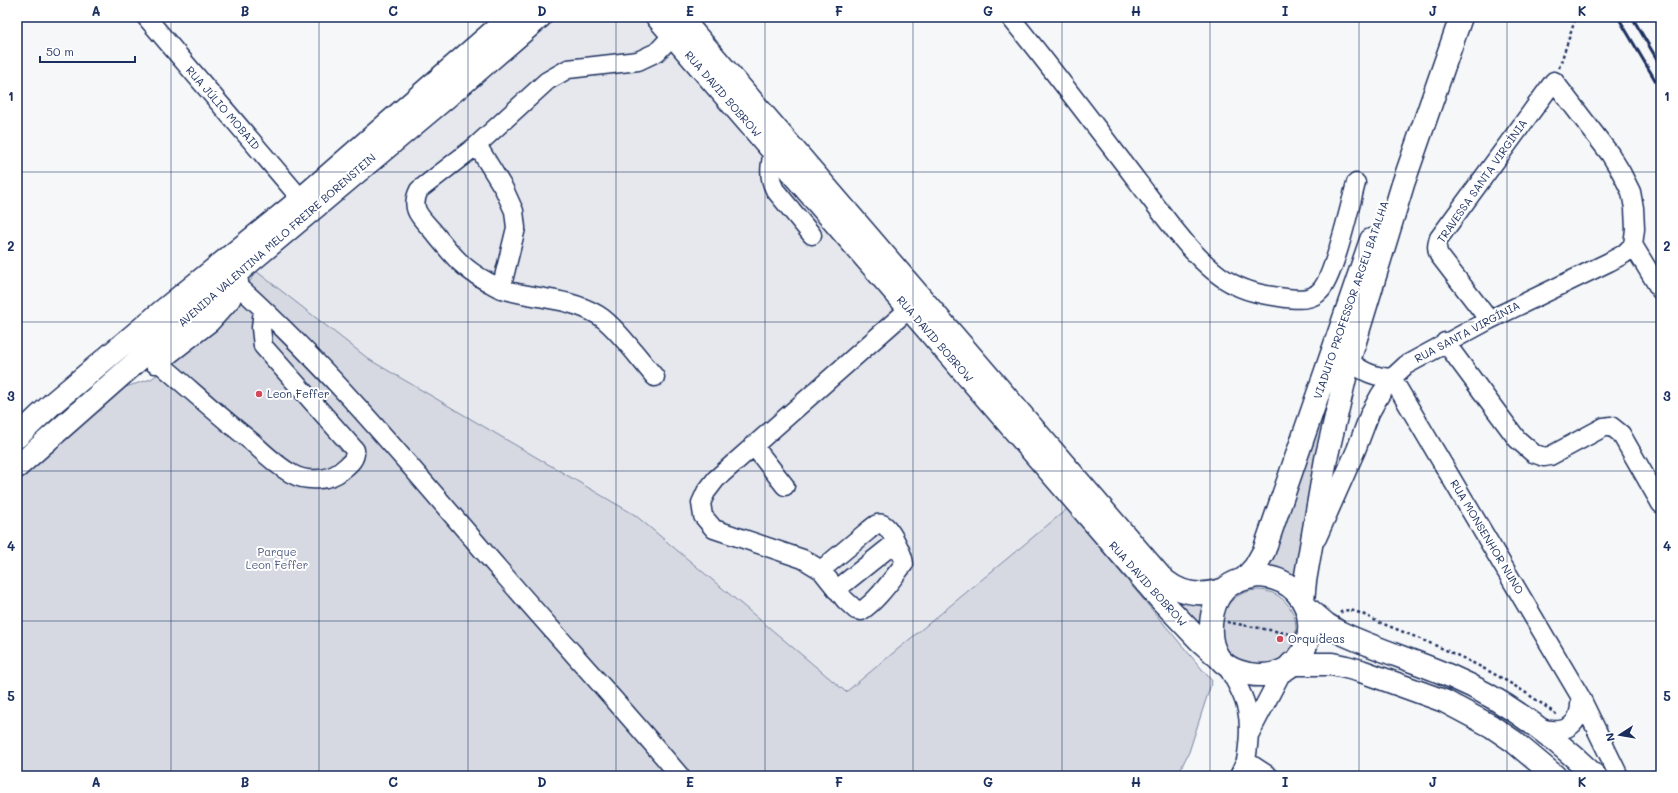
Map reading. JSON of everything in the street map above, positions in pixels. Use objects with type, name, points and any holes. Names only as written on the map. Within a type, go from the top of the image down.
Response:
[{"type":"main road","name":"AVENIDA VALENTINA MELO FREIRE BORENSTEIN","points":[[17,437],[125,341],[301,199],[510,17]]},
{"type":"main road","name":"AVENIDA VALENTINA MELO FREIRE BORENSTEIN","points":[[17,466],[123,372],[240,275],[540,17]]},
{"type":"main road","name":"RUA DAVID BOBROW","points":[[657,17],[676,26],[1160,576],[1173,587],[1188,592],[1205,594],[1225,589],[1245,578],[1258,576],[1277,579],[1288,585],[1326,624],[1339,632],[1450,676],[1481,692],[1540,728],[1595,776]]},
{"type":"main road","name":"VIADUTO PROFESSOR ARGEU BATALHA","points":[[1310,552],[1326,459],[1349,361],[1398,179],[1450,17]]},
{"type":"main road","name":"VIADUTO PROFESSOR ARGEU BATALHA","points":[[1245,578],[1255,567],[1264,551],[1398,179],[1461,17]]},
{"type":"main road","name":"RUA DAVID BOBROW","points":[[676,26],[773,152],[1160,599],[1199,640],[1222,661],[1242,672],[1257,675],[1272,674],[1287,667],[1323,664],[1346,667],[1361,671],[1444,701],[1491,726],[1513,741],[1555,776]]},
{"type":"main road","points":[[125,341],[115,359],[116,365],[123,372],[135,376],[140,374],[209,321],[229,299],[240,275]]},
{"type":"main road","name":"RUA SANTA VIRGÍNIA","points":[[1305,604],[1305,582],[1310,552]]},
{"type":"main road","points":[[1222,661],[1212,640],[1211,619],[1213,611],[1225,589]]},
{"type":"main road","points":[[1287,667],[1302,652],[1308,637],[1309,621],[1305,604]]},
{"type":"street","name":"RUA JÚLIO MOBAID","points":[[146,17],[301,199]]},
{"type":"street","points":[[1010,17],[1156,206],[1200,260],[1225,280],[1242,289],[1260,295],[1297,299],[1305,299],[1316,295],[1321,291],[1330,274],[1356,183]]},
{"type":"street","points":[[654,377],[610,324],[598,315],[581,306],[501,289],[478,277],[460,264],[420,216],[415,206],[415,198],[419,190],[477,145],[547,81],[568,69],[638,61],[657,52],[676,26]]},
{"type":"street","points":[[1554,81],[1610,154],[1621,172],[1631,192],[1634,208],[1635,229],[1632,245],[1661,291]]},
{"type":"street","name":"TRAVESSA SANTA VIRGÍNIA","points":[[1489,320],[1439,255],[1436,245],[1554,81]]},
{"type":"street","points":[[477,145],[504,189],[514,211],[516,228],[501,289]]},
{"type":"street","points":[[773,152],[770,168],[771,181],[775,190],[812,235]]},
{"type":"street","name":"RUA SANTA VIRGÍNIA","points":[[1310,552],[1330,509],[1370,413],[1392,378],[1406,365],[1445,342],[1609,262],[1624,254],[1632,245]]},
{"type":"street","points":[[240,275],[263,309],[307,352],[409,465],[529,604],[634,721],[680,776]]},
{"type":"street","points":[[157,361],[226,422],[292,474],[311,479],[325,478],[337,474],[354,459],[356,454],[355,450],[263,346],[261,328],[263,309]]},
{"type":"street","points":[[821,570],[876,524],[881,523],[885,525],[904,558],[904,564],[866,608],[861,611],[856,610],[836,590],[821,570],[803,559],[714,529],[703,516],[701,503],[706,492],[716,479],[909,309]]},
{"type":"street","points":[[1445,342],[1517,439],[1533,453],[1544,457],[1550,456],[1604,427],[1611,426],[1621,434],[1661,504]]},
{"type":"street","points":[[1349,361],[1371,375],[1392,378]]},
{"type":"street","name":"RUA MONSENHOR NUNO","points":[[1392,378],[1580,696],[1619,776]]},
{"type":"street","points":[[753,445],[785,486]]},
{"type":"street","points":[[836,590],[896,542]]},
{"type":"street","points":[[1222,661],[1241,689],[1248,714],[1250,733],[1243,769],[1269,776]]},
{"type":"street","points":[[1250,733],[1287,667]]},
{"type":"street","points":[[1540,728],[1559,730],[1571,726],[1580,711],[1580,696]]},
{"type":"path","points":[[1554,81],[1576,17]]},
{"type":"shaded area","points":[[559,17],[648,17],[1067,509],[846,692],[635,515],[370,360],[256,271]]},
{"type":"green space","name":"Parque Leon Feffer","points":[[256,271],[370,360],[635,515],[846,692],[1067,509],[1212,681],[1189,752],[1177,776],[17,776],[17,473],[116,390],[151,379],[174,363],[238,302]]},
{"type":"green space","points":[[1340,366],[1312,488],[1293,585],[1261,572]]},
{"type":"green space","points":[[1258,590],[1272,593],[1285,601],[1293,614],[1296,628],[1293,642],[1285,655],[1272,663],[1258,666],[1244,663],[1231,655],[1223,642],[1220,628],[1223,614],[1231,601],[1244,593]]},
{"type":"green space","points":[[1164,592],[1187,603],[1207,607],[1202,630]]},
{"type":"railway","points":[[1618,17],[1661,90]]},
{"type":"railway","points":[[1632,17],[1661,66]]},
{"type":"place","name":"Leon Feffer","points":[[259,394]]},
{"type":"place","name":"Orquídeas","points":[[1280,639]]}]
